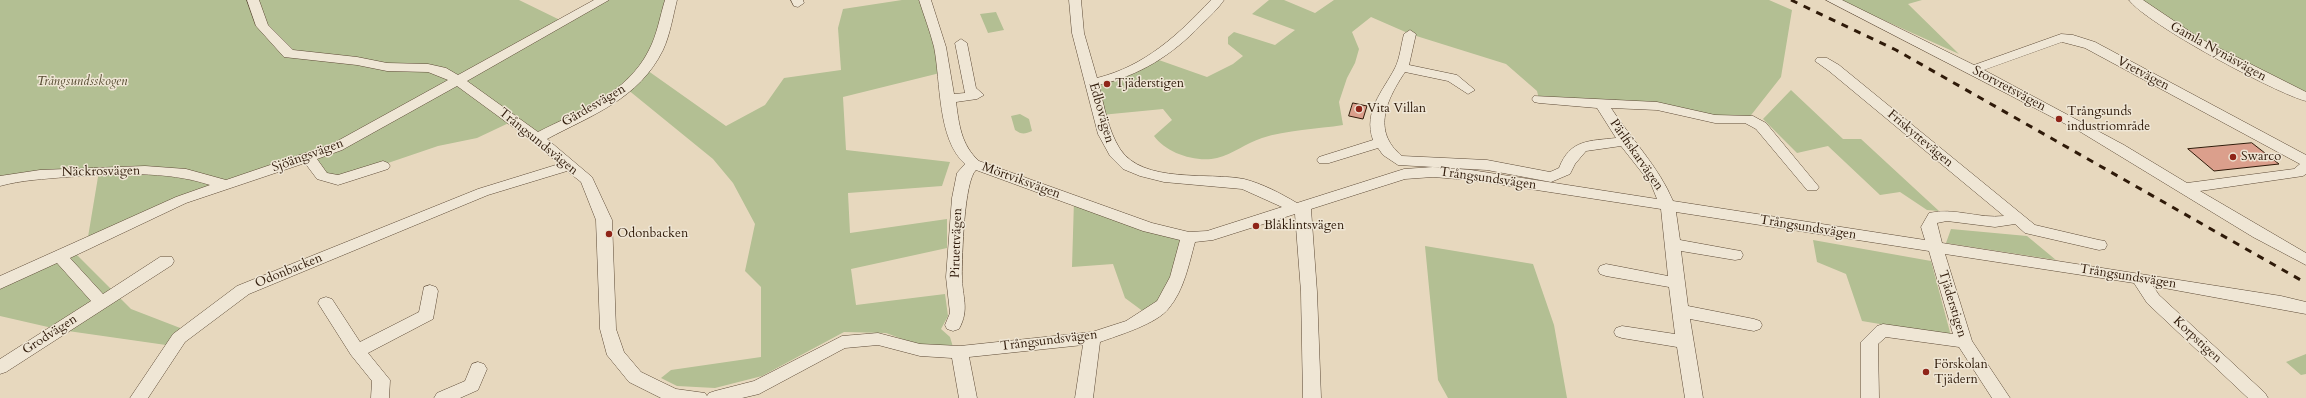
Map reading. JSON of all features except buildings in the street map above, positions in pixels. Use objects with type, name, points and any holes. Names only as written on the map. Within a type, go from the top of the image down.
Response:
[{"type":"street","name":"Trångsundsvägen","points":[[253,0],[262,26],[289,54],[357,61],[387,67],[428,68],[441,71],[457,80],[536,138],[586,180],[604,220],[608,329],[616,356],[635,377],[674,396],[699,398]]},
{"type":"street","name":"Sjöängsvägen","points":[[0,283],[181,200],[224,184],[308,157],[354,139],[457,80],[603,0]]},
{"type":"street","name":"Gärdesvägen","points":[[536,138],[602,105],[627,89],[649,63],[657,48],[671,0]]},
{"type":"street","name":"Mörtviksvägen","points":[[925,0],[940,47],[954,135],[966,158],[974,164],[1148,227],[1188,237]]},
{"type":"street","name":"Edbovägen","points":[[1075,0],[1078,33],[1109,146],[1123,161],[1142,171],[1165,177],[1244,184],[1262,190],[1299,208]]},
{"type":"street","points":[[1092,83],[1128,74],[1156,59],[1184,36],[1218,0]]},
{"type":"street","name":"Storvretsvägen","points":[[1832,0],[1972,70],[2120,149],[2306,260]]},
{"type":"street","name":"Gamla Nynäsvägen","points":[[2135,0],[2163,21],[2222,56],[2306,97]]},
{"type":"street","points":[[1410,34],[1402,67],[1385,92],[1378,114],[1378,137],[1388,152],[1398,160],[1487,165],[1551,177],[1565,171],[1568,163],[1582,147],[1625,142]]},
{"type":"street","name":"Vretvägen","points":[[1972,70],[2061,38],[2073,39],[2090,45],[2306,161]]},
{"type":"street","points":[[948,99],[977,95],[970,90],[961,43]]},
{"type":"street","name":"Friskyttevägen","points":[[1822,61],[1834,68],[2030,229],[2099,245]]},
{"type":"street","points":[[1402,67],[1452,78],[1468,90]]},
{"type":"street","name":"Pärlfiskarvägen","points":[[1539,99],[1601,104],[1657,106],[1714,119],[1742,118],[1755,122],[1766,132],[1812,187]]},
{"type":"street","name":"Pärlfiskarvägen","points":[[1601,104],[1625,142],[1658,183],[1668,207],[1680,311],[1694,398]]},
{"type":"street","points":[[1324,160],[1381,142]]},
{"type":"street","points":[[308,157],[322,176],[338,180],[383,166]]},
{"type":"street","name":"Piruettvägen","points":[[953,325],[958,313],[954,277],[959,198],[964,173],[974,164]]},
{"type":"street","name":"Odonbacken","points":[[139,398],[178,338],[243,290],[483,192],[568,166]]},
{"type":"street","points":[[2184,188],[2298,173],[2306,166]]},
{"type":"street","name":"Näckrosvägen","points":[[0,181],[34,175],[107,170],[189,175],[224,184]]},
{"type":"street","name":"Trångsundsvägen","points":[[715,398],[760,392],[842,342],[878,339],[920,350],[960,352],[1092,338],[1132,325],[1163,304],[1178,277],[1188,237],[1208,236],[1404,174],[1433,172],[1470,175],[1668,207],[2139,279],[2281,302],[2306,308]]},
{"type":"street","points":[[1299,208],[1309,292],[1312,398]]},
{"type":"street","points":[[1934,248],[1929,227],[1930,222],[1934,217],[1946,216],[1995,222],[2017,218]]},
{"type":"street","points":[[1672,244],[1735,255]]},
{"type":"street","name":"Tjäderstigen","points":[[1934,248],[1964,342],[2001,398]]},
{"type":"street","points":[[59,256],[100,301]]},
{"type":"street","name":"Grodvägen","points":[[0,368],[74,322],[100,301],[166,261]]},
{"type":"street","points":[[1606,270],[1677,283]]},
{"type":"street","name":"Korpstigen","points":[[2139,279],[2153,299],[2259,398]]},
{"type":"street","points":[[357,350],[427,315],[430,291]]},
{"type":"street","points":[[326,303],[357,350],[381,380],[380,398]]},
{"type":"street","points":[[1680,311],[1754,325]]},
{"type":"street","points":[[1870,398],[1869,342],[1883,330],[1964,342]]},
{"type":"street","points":[[1622,332],[1685,342]]},
{"type":"street","points":[[1084,398],[1092,338]]},
{"type":"street","points":[[960,352],[968,398]]},
{"type":"street","points":[[442,398],[472,385],[478,369]]},
{"type":"green space","name":"Trångsundsskogen","points":[[0,0],[519,0],[560,20],[603,0],[671,0],[644,68],[726,126],[765,105],[784,78],[841,70],[838,28],[843,9],[902,0],[925,0],[944,72],[843,97],[846,150],[950,162],[942,186],[848,193],[850,233],[947,219],[947,248],[851,269],[856,305],[945,294],[948,316],[941,329],[950,337],[953,347],[921,346],[886,333],[844,332],[762,376],[715,388],[677,386],[661,378],[671,370],[761,357],[761,287],[745,271],[755,224],[733,183],[713,159],[627,89],[537,138],[513,121],[477,138],[438,146],[338,180],[322,176],[308,157],[224,184],[87,243],[99,171],[0,181]]},
{"type":"green space","points":[[1269,0],[1284,0],[1315,13],[1334,0],[1769,0],[1792,10],[1781,77],[1748,119],[1715,119],[1667,107],[1539,99],[1537,91],[1506,64],[1410,34],[1371,17],[1352,32],[1359,49],[1355,63],[1347,78],[1339,102],[1343,125],[1271,135],[1256,140],[1223,156],[1217,158],[1200,159],[1191,158],[1174,152],[1159,142],[1154,136],[1172,120],[1163,109],[1101,115],[1092,83],[1156,59],[1207,77],[1233,64],[1243,56],[1228,44],[1228,37],[1234,32],[1275,45],[1295,30],[1252,14]]},
{"type":"green space","points":[[1839,0],[1922,0],[1908,4],[1959,54]]},
{"type":"green space","points":[[2142,0],[2306,0],[2306,92],[2228,55],[2182,29]]},
{"type":"green space","points":[[996,12],[1004,30],[988,33],[980,14]]},
{"type":"green space","points":[[1791,90],[1843,139],[1861,139],[1939,211],[1927,210],[1900,192],[1880,195],[1828,146],[1797,153],[1763,119]]},
{"type":"green space","points":[[1020,114],[1029,119],[1032,131],[1024,134],[1015,130],[1011,116]]},
{"type":"green space","points":[[1074,200],[1189,237],[1178,277],[1148,315],[1125,298],[1113,264],[1072,267]]},
{"type":"green space","points":[[1951,229],[2027,236],[2056,260],[1946,243]]},
{"type":"green space","points":[[1813,240],[1931,261],[1951,336],[1862,321],[1846,274],[1817,262]]},
{"type":"green space","points":[[1425,246],[1533,264],[1554,325],[1567,398],[1448,398],[1438,380]]},
{"type":"green space","points":[[72,250],[131,309],[188,331],[173,346],[61,330],[0,316],[0,283]]},
{"type":"green space","points":[[2306,354],[2306,374],[2301,375],[2286,362]]},
{"type":"railway","points":[[1791,0],[1896,50],[2306,283]]},
{"type":"place","name":"Tjäderstigen","points":[[1107,84]]},
{"type":"place","name":"Vita Villan","points":[[1359,109]]},
{"type":"place","name":"Trångsunds industriområde","points":[[2059,119]]},
{"type":"place","name":"Swarco","points":[[2233,157]]},
{"type":"place","name":"Blåklintsvägen","points":[[1256,226]]},
{"type":"place","name":"Odonbacken","points":[[609,234]]},
{"type":"place","name":"Förskolan Tjädern","points":[[1926,372]]}]
